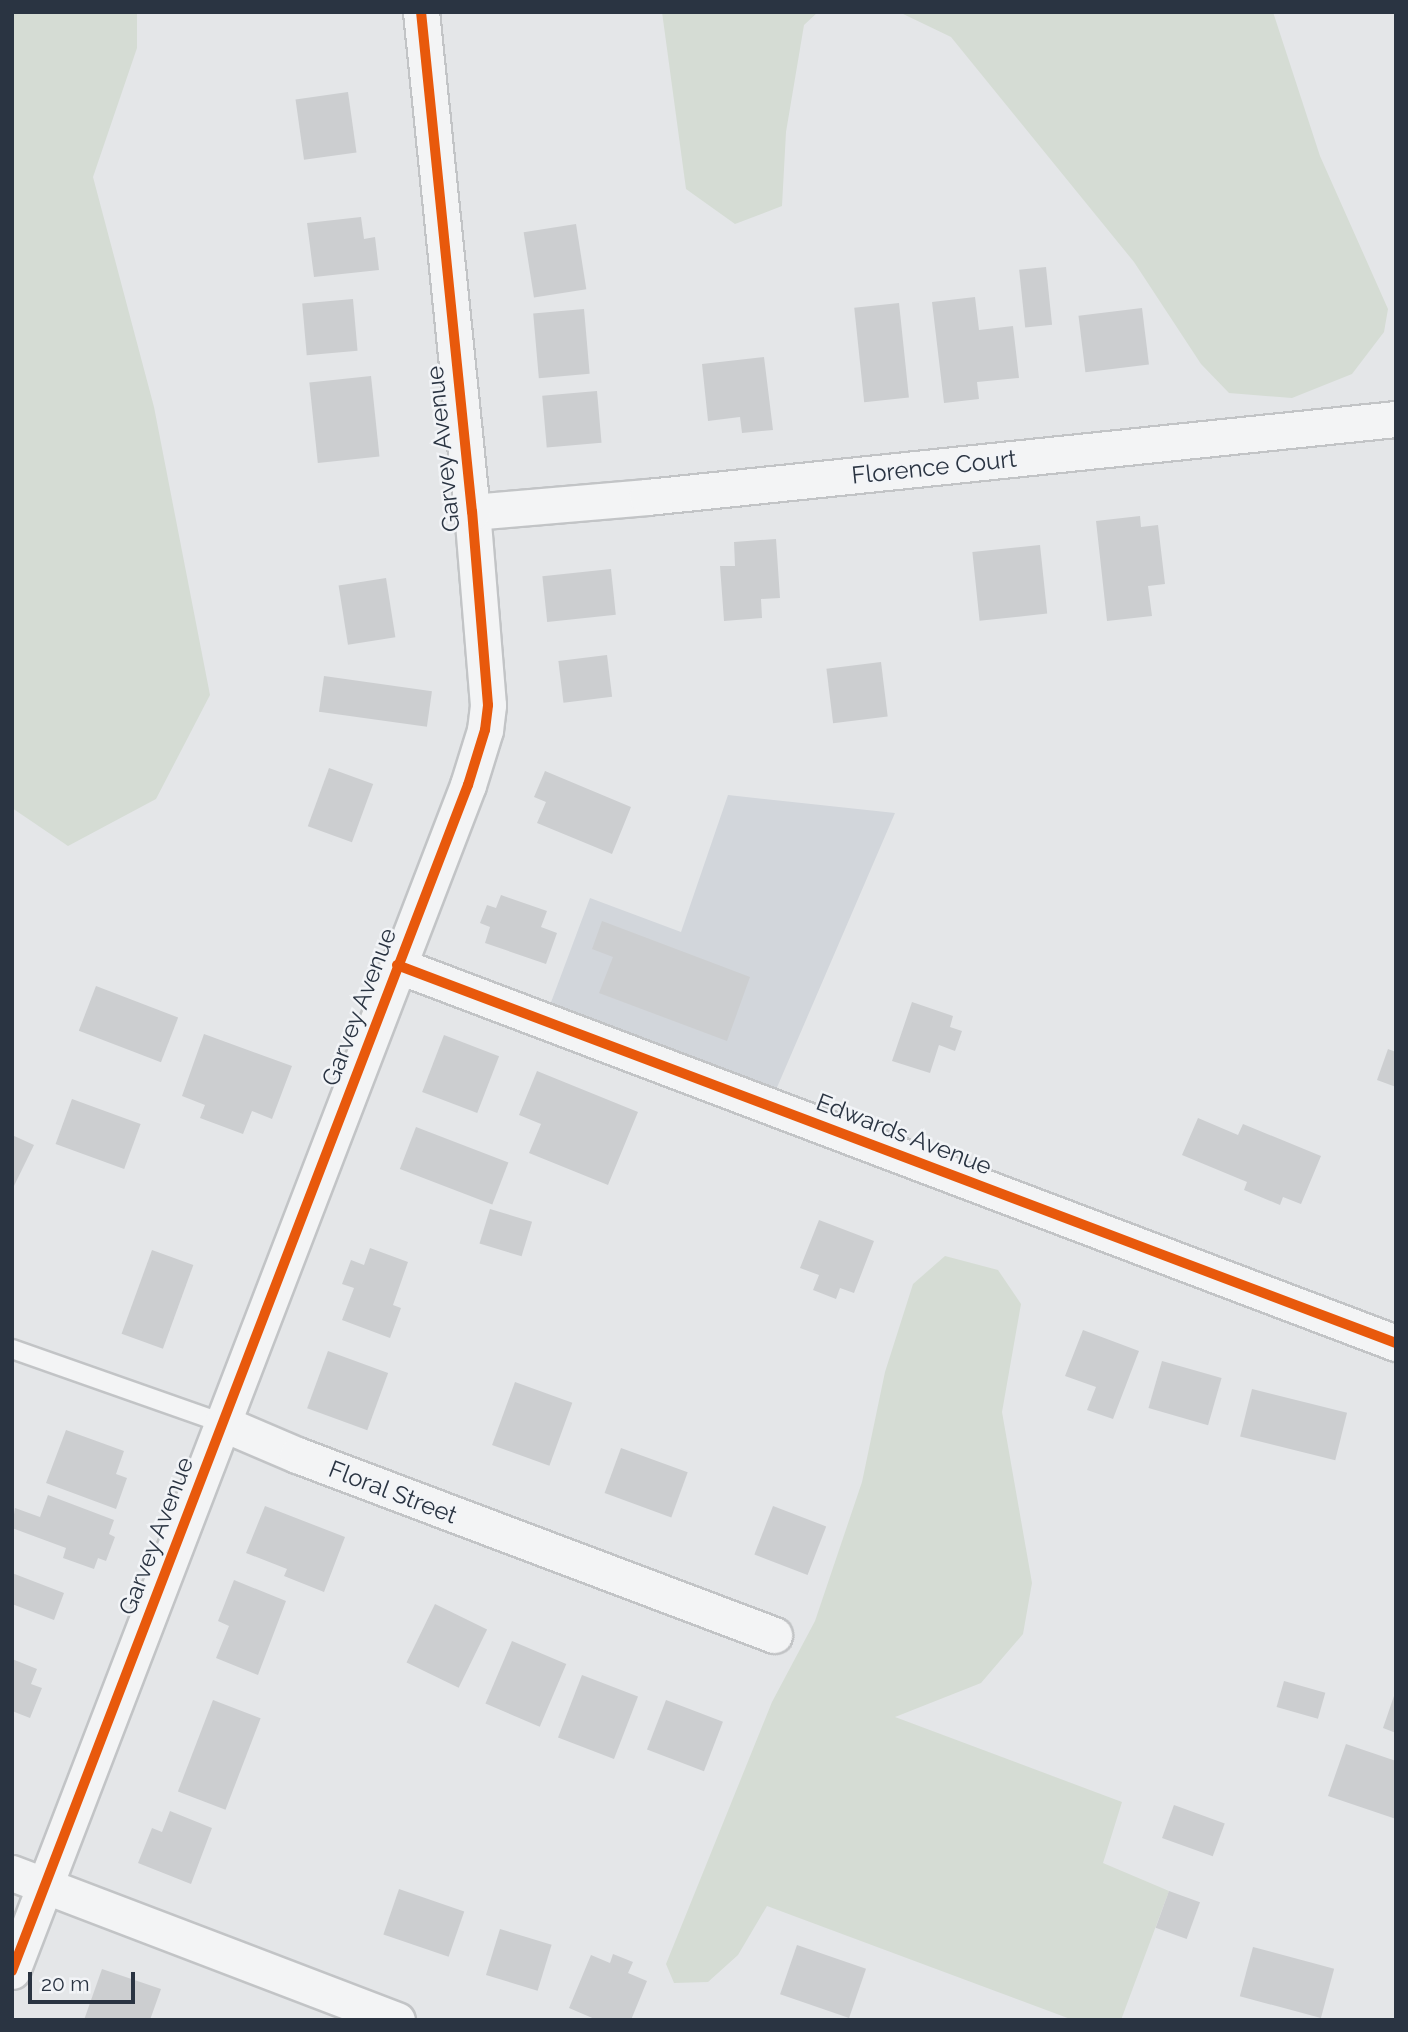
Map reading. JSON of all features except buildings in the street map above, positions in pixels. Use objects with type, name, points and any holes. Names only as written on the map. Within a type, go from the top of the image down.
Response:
[{"type":"street","name":"Garvey Avenue","points":[[12,1972],[468,785],[485,730],[488,705],[472,512],[421,12]]},
{"type":"street","name":"Florence Court","points":[[472,512],[647,497],[1396,419]]},
{"type":"street","name":"Edwards Avenue","points":[[397,965],[1396,1342]]},
{"type":"street","name":"Floral Street","points":[[222,1423],[374,1485],[774,1636]]},
{"type":"street","points":[[12,1873],[397,2020]]},
{"type":"lane","name":"Floral Street","points":[[12,1349],[222,1423]]},
{"type":"shaded area","points":[[12,12],[137,12],[137,48],[93,177],[154,407],[210,695],[156,799],[68,846],[12,808]]},
{"type":"shaded area","points":[[662,12],[818,12],[804,25],[786,132],[782,206],[735,224],[686,189]]},
{"type":"shaded area","points":[[899,12],[1273,12],[1320,156],[1388,309],[1384,332],[1352,374],[1292,398],[1229,393],[1201,364],[1134,262],[951,37]]},
{"type":"shaded area","points":[[728,795],[895,813],[769,1106],[544,1021],[590,898],[681,932]]},
{"type":"shaded area","points":[[945,1256],[998,1270],[1021,1304],[1002,1412],[1032,1583],[1023,1634],[981,1683],[895,1717],[1122,1802],[1103,1863],[1169,1891],[1121,2020],[1073,2020],[767,1906],[738,1955],[708,1982],[674,1983],[666,1964],[772,1702],[815,1621],[862,1482],[885,1372],[913,1284]]},
{"type":"cycle path","points":[[12,1971],[468,785],[485,730],[488,705],[472,512],[421,12]]},
{"type":"cycle path","points":[[397,965],[1396,1343]]}]
